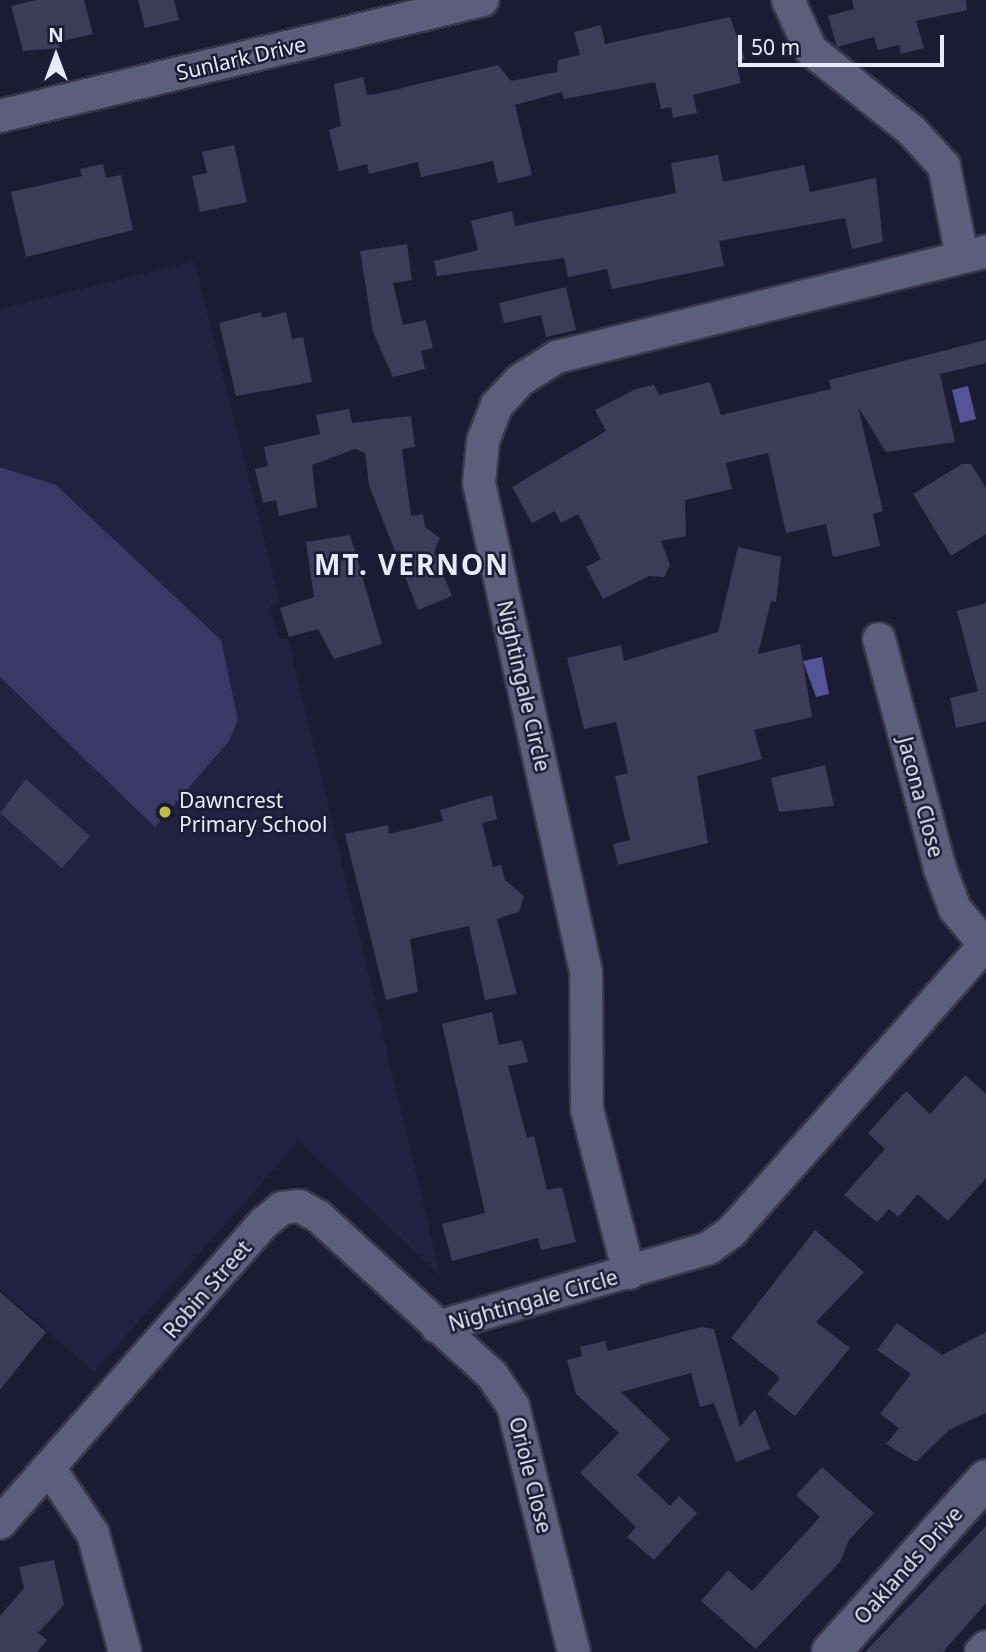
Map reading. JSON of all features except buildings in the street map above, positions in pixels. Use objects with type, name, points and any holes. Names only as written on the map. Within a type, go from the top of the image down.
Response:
[{"type":"street","name":"Sunlark Drive","points":[[0,116],[482,0]]},
{"type":"street","points":[[788,0],[811,50],[911,130],[944,166],[974,254]]},
{"type":"street","name":"Nightingale Circle","points":[[629,1273],[587,1110],[586,972],[479,483],[484,441],[497,405],[520,380],[557,357],[974,254]]},
{"type":"street","name":"Jacona Close","points":[[879,639],[940,869],[955,909],[986,944]]},
{"type":"street","name":"Nightingale Circle","points":[[437,1327],[685,1260],[732,1231],[986,944]]},
{"type":"street","name":"Robin Street","points":[[0,1523],[282,1208],[299,1206],[318,1216],[437,1327]]},
{"type":"street","name":"Oriole Close","points":[[437,1327],[492,1376],[513,1406],[574,1652]]},
{"type":"street","points":[[50,1469],[93,1534],[125,1652]]},
{"type":"street","name":"Oaklands Drive","points":[[831,1652],[986,1479]]},
{"type":"street","points":[[981,1652],[986,1647]]},
{"type":"shaded area","name":"Dawncrest Primary School","points":[[194,261],[280,602],[270,607],[279,639],[288,638],[441,1277],[299,1141],[94,1372],[0,1289],[0,309]]},
{"type":"shaded area","points":[[968,386],[976,419],[960,423],[952,390]]},
{"type":"shaded area","points":[[0,467],[56,485],[221,640],[238,720],[229,741],[155,827],[0,677]]},
{"type":"shaded area","points":[[822,657],[829,694],[816,697],[803,661]]},
{"type":"place","name":"Dawncrest Primary School","points":[[165,812]]},
{"type":"district","name":"MT. VERNON","points":[[412,564]]}]
